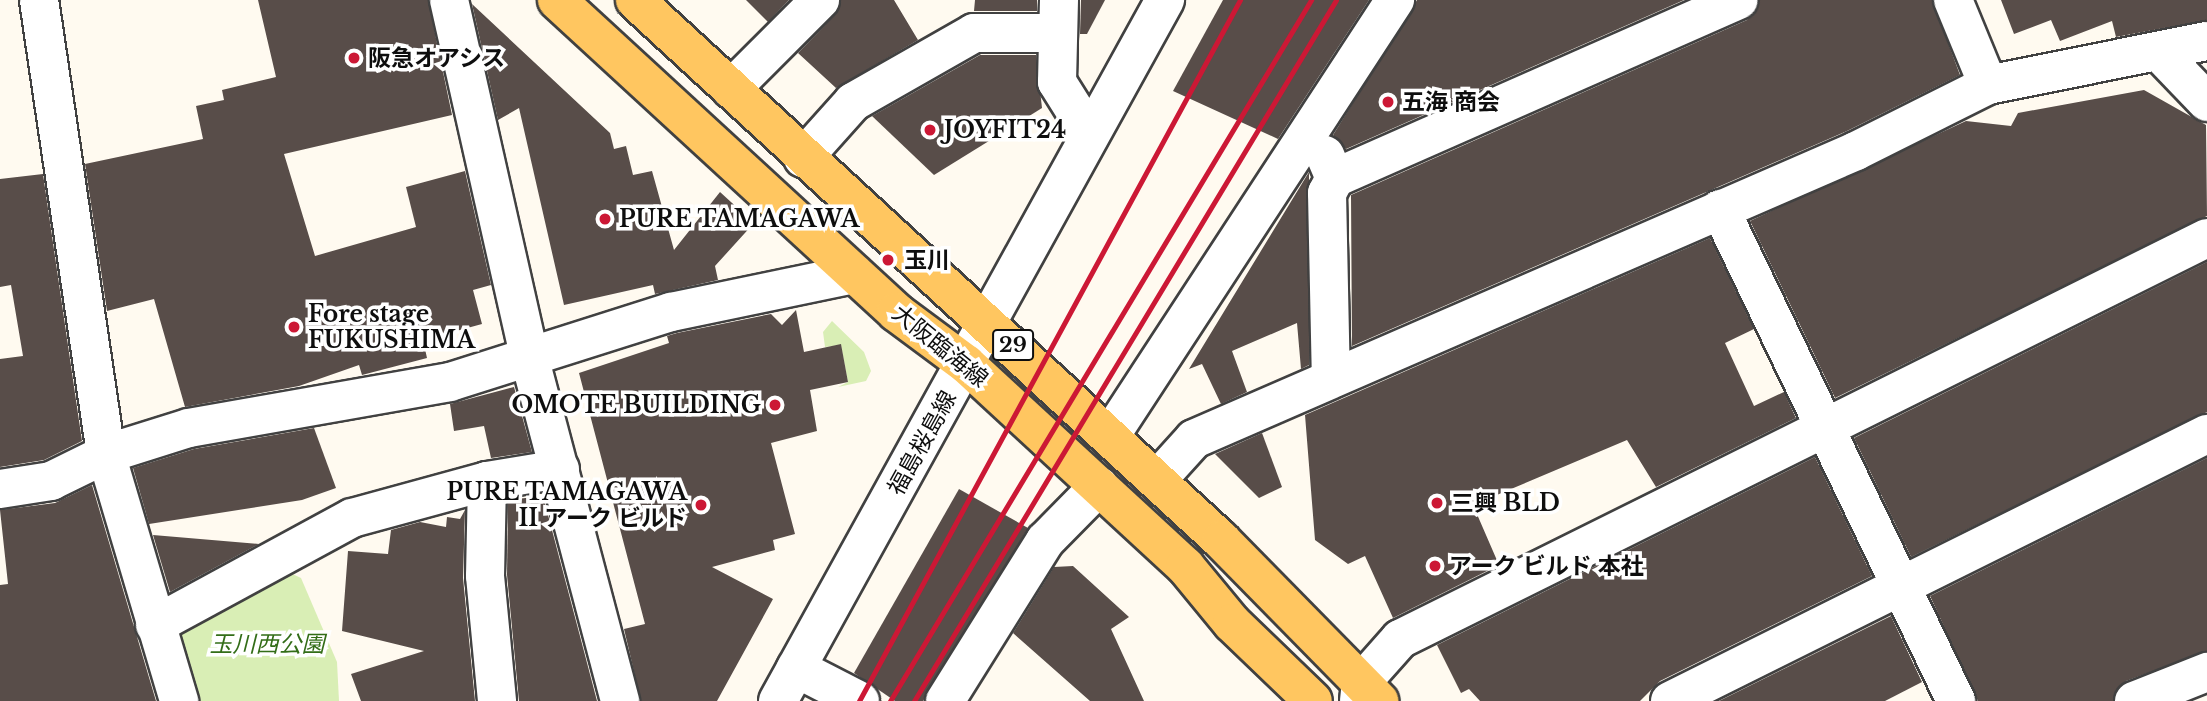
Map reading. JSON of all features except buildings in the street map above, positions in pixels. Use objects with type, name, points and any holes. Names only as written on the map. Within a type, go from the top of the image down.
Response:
[{"type":"main road","name":"大阪臨海線","points":[[556,0],[854,274],[966,364],[1099,486],[1185,566],[1232,623],[1313,701]]},
{"type":"main road","name":"大阪臨海線","points":[[635,0],[803,158],[989,322],[1157,480],[1366,695]]},
{"type":"street","points":[[39,0],[106,454],[179,701]]},
{"type":"street","points":[[449,0],[530,360],[620,701]]},
{"type":"street","points":[[731,89],[820,0]]},
{"type":"street","name":"福島桜島線","points":[[778,701],[989,322],[1089,133],[1165,0]]},
{"type":"street","points":[[1110,436],[1395,0]]},
{"type":"street","points":[[1331,379],[1327,193],[1335,178],[1738,0]]},
{"type":"street","points":[[1953,0],[1988,85]]},
{"type":"street","points":[[803,158],[853,102],[974,33],[1059,17],[1057,82],[1089,133]]},
{"type":"street","points":[[1157,480],[1194,439],[1720,209],[1988,85],[2162,55],[2207,41]]},
{"type":"street","points":[[2162,55],[2207,102]]},
{"type":"street","points":[[1312,124],[1335,178]]},
{"type":"street","points":[[1720,209],[1956,701]]},
{"type":"street","points":[[1366,695],[1400,639],[2207,237]]},
{"type":"street","points":[[0,489],[51,481],[106,454],[189,428],[450,382],[530,360],[671,312],[854,274]]},
{"type":"street","points":[[1671,701],[2207,434]]},
{"type":"street","points":[[155,625],[352,518],[487,481],[560,469]]},
{"type":"street","points":[[487,481],[485,576],[497,701]]},
{"type":"street","points":[[945,701],[1045,541],[1099,486]]},
{"type":"street","points":[[796,668],[859,701]]},
{"type":"street","points":[[2134,701],[2207,672]]},
{"type":"green space","points":[[832,321],[864,352],[871,371],[866,381],[838,387],[848,382],[841,345],[825,347],[823,332]]},
{"type":"green space","name":"玉川西公園","points":[[284,570],[301,578],[337,662],[339,701],[195,701],[173,631]]},
{"type":"railway","points":[[859,701],[1240,0]]},
{"type":"railway","points":[[890,701],[1311,0]]},
{"type":"railway","points":[[914,701],[1336,0]]},
{"type":"place","name":"阪急オアシス","points":[[354,58]]},
{"type":"place","name":"五海 商会","points":[[1388,102]]},
{"type":"place","name":"JOYFIT24","points":[[930,130]]},
{"type":"place","name":"PURE TAMAGAWA","points":[[605,219]]},
{"type":"place","name":"玉川","points":[[888,260]]},
{"type":"place","name":"Fore stage FUKUSHIMA","points":[[294,327]]},
{"type":"place","name":"OMOTE BUILDING","points":[[775,405]]},
{"type":"place","name":"三興 BLD","points":[[1437,503]]},
{"type":"place","name":"PURE TAMAGAWA II アーク ビルド","points":[[701,505]]},
{"type":"place","name":"アーク ビルド 本社","points":[[1435,566]]}]
